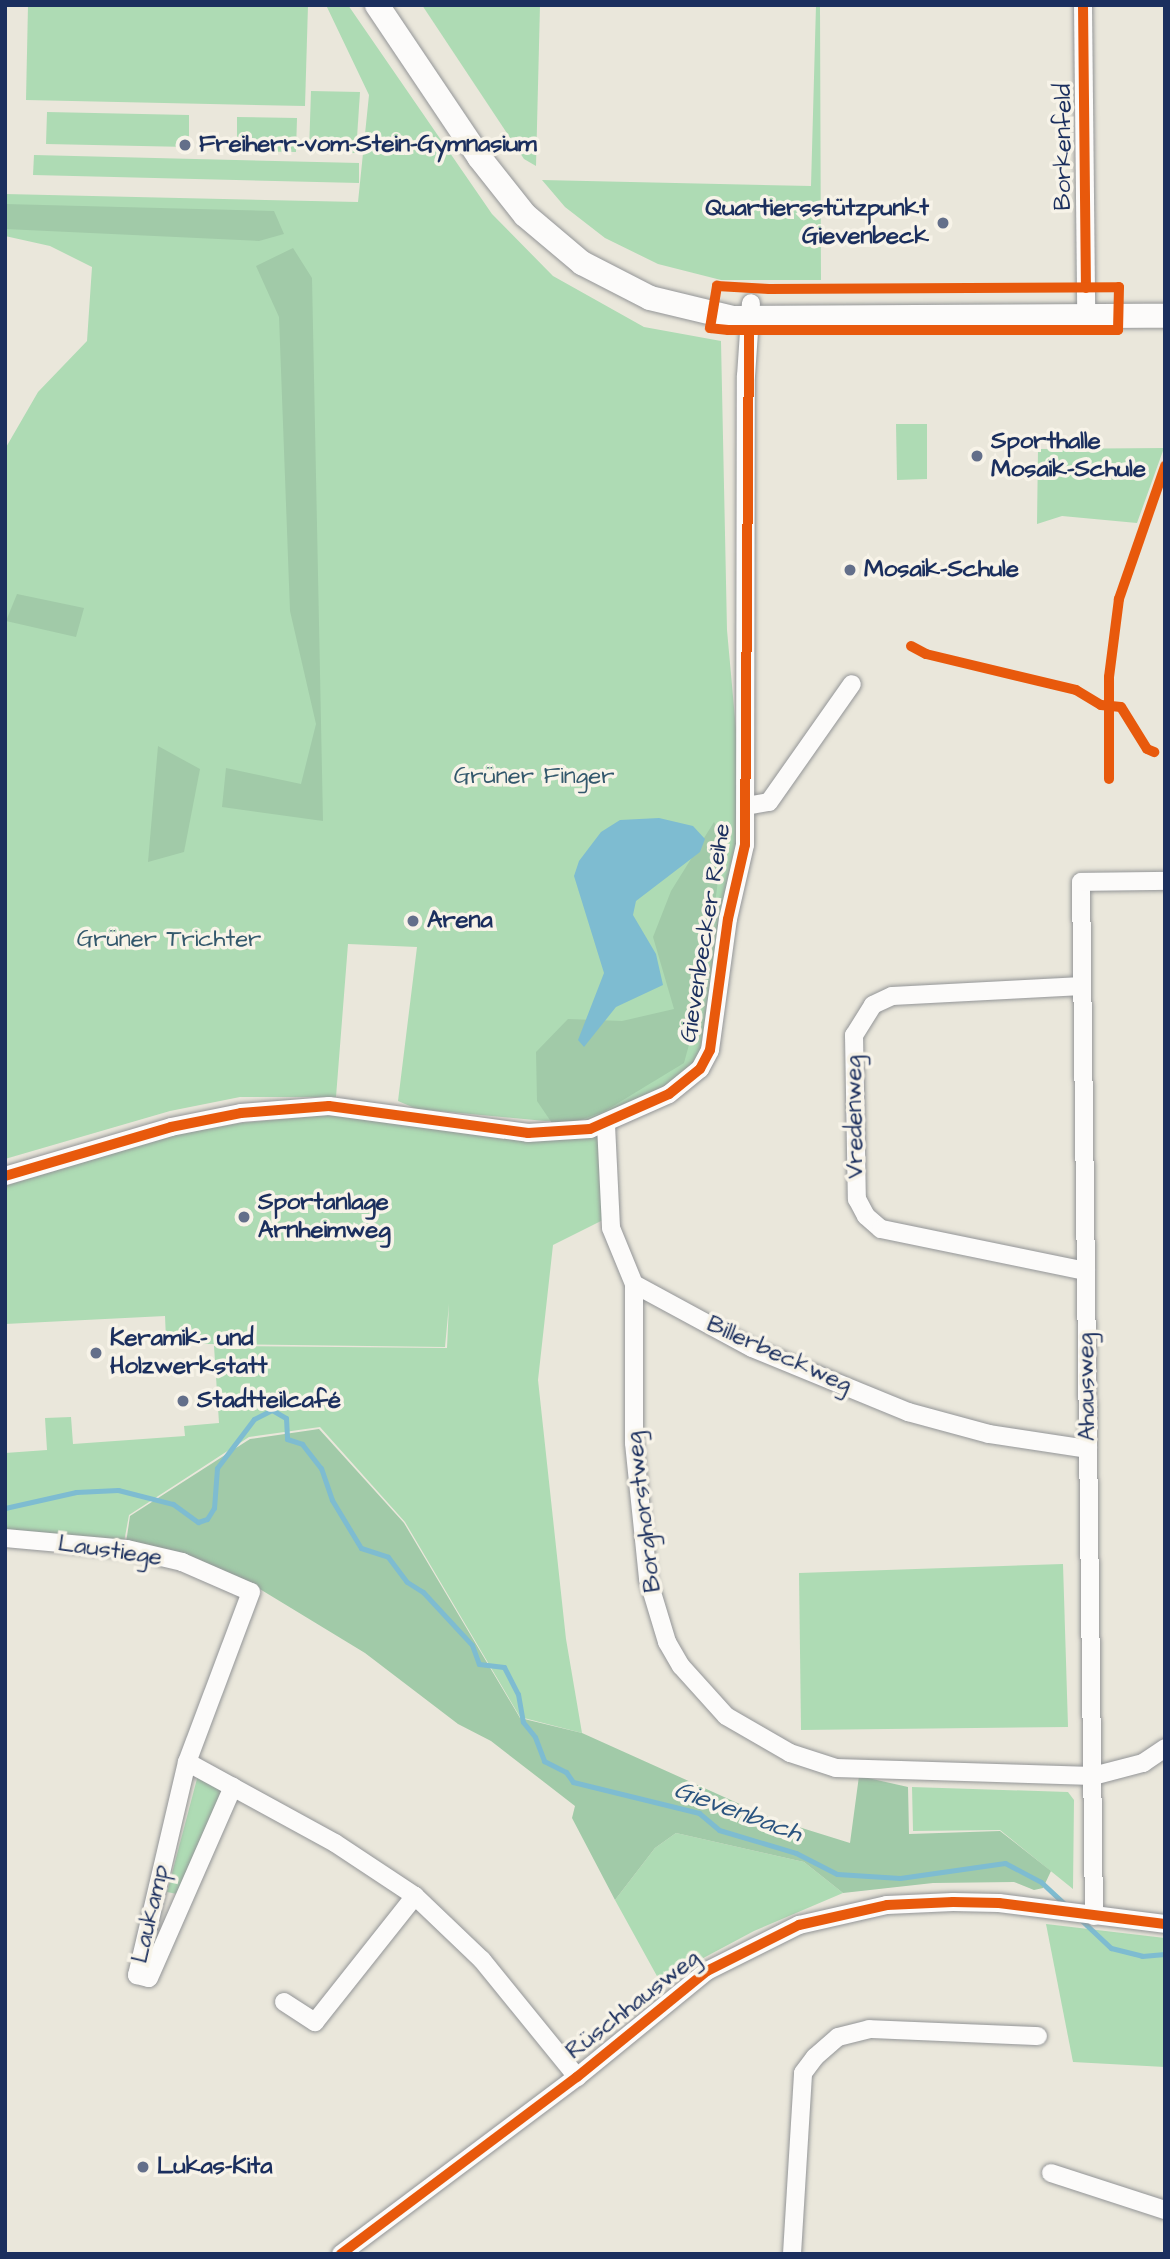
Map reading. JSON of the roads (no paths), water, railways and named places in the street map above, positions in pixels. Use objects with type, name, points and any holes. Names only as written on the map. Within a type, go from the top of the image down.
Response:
[{"type":"street","points":[[377,5],[500,186],[543,233],[594,271],[633,291],[694,311],[1086,309],[1165,316]]},
{"type":"street","points":[[396,5],[516,182],[562,229],[597,254],[654,282],[750,311]]},
{"type":"street","name":"Borkenfeld","points":[[1083,5],[1086,309]]},
{"type":"street","points":[[1086,309],[1165,301]]},
{"type":"street","name":"Gievenbecker Reihe","points":[[5,1176],[171,1127],[241,1113],[329,1106],[528,1133],[606,1125],[687,1083],[710,1050],[728,919],[746,845],[750,311]]},
{"type":"street","name":"Gievenbecker Reihe","points":[[746,806],[769,802],[852,684]]},
{"type":"street","name":"Ahausweg","points":[[1094,1916],[1081,882],[1165,881]]},
{"type":"street","name":"Vredenweg","points":[[1082,986],[892,996],[873,1005],[854,1035],[857,1199],[866,1216],[881,1229],[1086,1271]]},
{"type":"street","points":[[606,1125],[611,1228],[635,1284]]},
{"type":"street","name":"Billerbeckweg","points":[[635,1284],[752,1348],[908,1412],[989,1434],[1088,1450]]},
{"type":"street","name":"Borghorstweg","points":[[635,1284],[634,1443],[648,1579],[667,1642],[696,1688],[726,1716],[790,1754],[835,1768],[1093,1776],[1143,1763],[1165,1748]]},
{"type":"street","name":"Laustiege","points":[[5,1538],[127,1549],[182,1562],[251,1592]]},
{"type":"street","name":"Laukamp","points":[[233,1787],[149,1978],[137,1975],[187,1762],[208,1696],[251,1592]]},
{"type":"street","points":[[187,1762],[335,1843],[415,1896],[482,1960],[577,2077]]},
{"type":"street","points":[[284,2002],[315,2022],[415,1896]]},
{"type":"street","name":"Rüschhausweg","points":[[341,2254],[577,2077],[707,1971],[799,1925],[842,1913],[926,1902],[999,1903],[1165,1924]]},
{"type":"street","points":[[792,2254],[803,2073],[815,2057],[838,2037],[869,2029],[1038,2036]]},
{"type":"street","points":[[1051,2173],[1165,2210]]},
{"type":"water","points":[[659,818],[693,826],[705,839],[700,852],[636,901],[633,915],[656,954],[663,985],[616,1007],[584,1047],[578,1040],[604,973],[574,876],[579,861],[601,832],[620,820]]},
{"type":"waterway","name":"Gievenbach","points":[[5,1508],[76,1492],[118,1490],[173,1504],[198,1522],[207,1519],[214,1508],[217,1468],[254,1419],[272,1410],[286,1418],[287,1439],[302,1444],[321,1468],[332,1500],[361,1548],[388,1557],[407,1582],[423,1592],[472,1645],[479,1664],[504,1667],[518,1694],[523,1722],[535,1737],[544,1761],[566,1772],[573,1782],[699,1813],[719,1830],[796,1853],[837,1874],[900,1878],[1005,1863],[1041,1882],[1067,1906]]},
{"type":"waterway","name":"Gievenbach","points":[[1079,1918],[1111,1948],[1142,1956],[1165,1954]]},
{"type":"place","name":"Freiherr-vom-Stein-Gymnasium","points":[[185,145]]},
{"type":"place","name":"Quartiersstützpunkt Gievenbeck","points":[[943,223]]},
{"type":"place","name":"Sporthalle Mosaik-Schule","points":[[977,456]]},
{"type":"place","name":"Mosaik-Schule","points":[[850,570]]},
{"type":"place","name":"Arena","points":[[413,921]]},
{"type":"place","name":"Sportanlage Arnheimweg","points":[[244,1217]]},
{"type":"place","name":"Keramik- und Holzwerkstatt","points":[[96,1353]]},
{"type":"place","name":"Stadtteilcafé","points":[[183,1401]]},
{"type":"place","name":"Lukas-Kita","points":[[143,2167]]},
{"type":"park label","name":"Grüner Finger","points":[[534,777]]},
{"type":"park label","name":"Grüner Trichter","points":[[169,940]]}]
